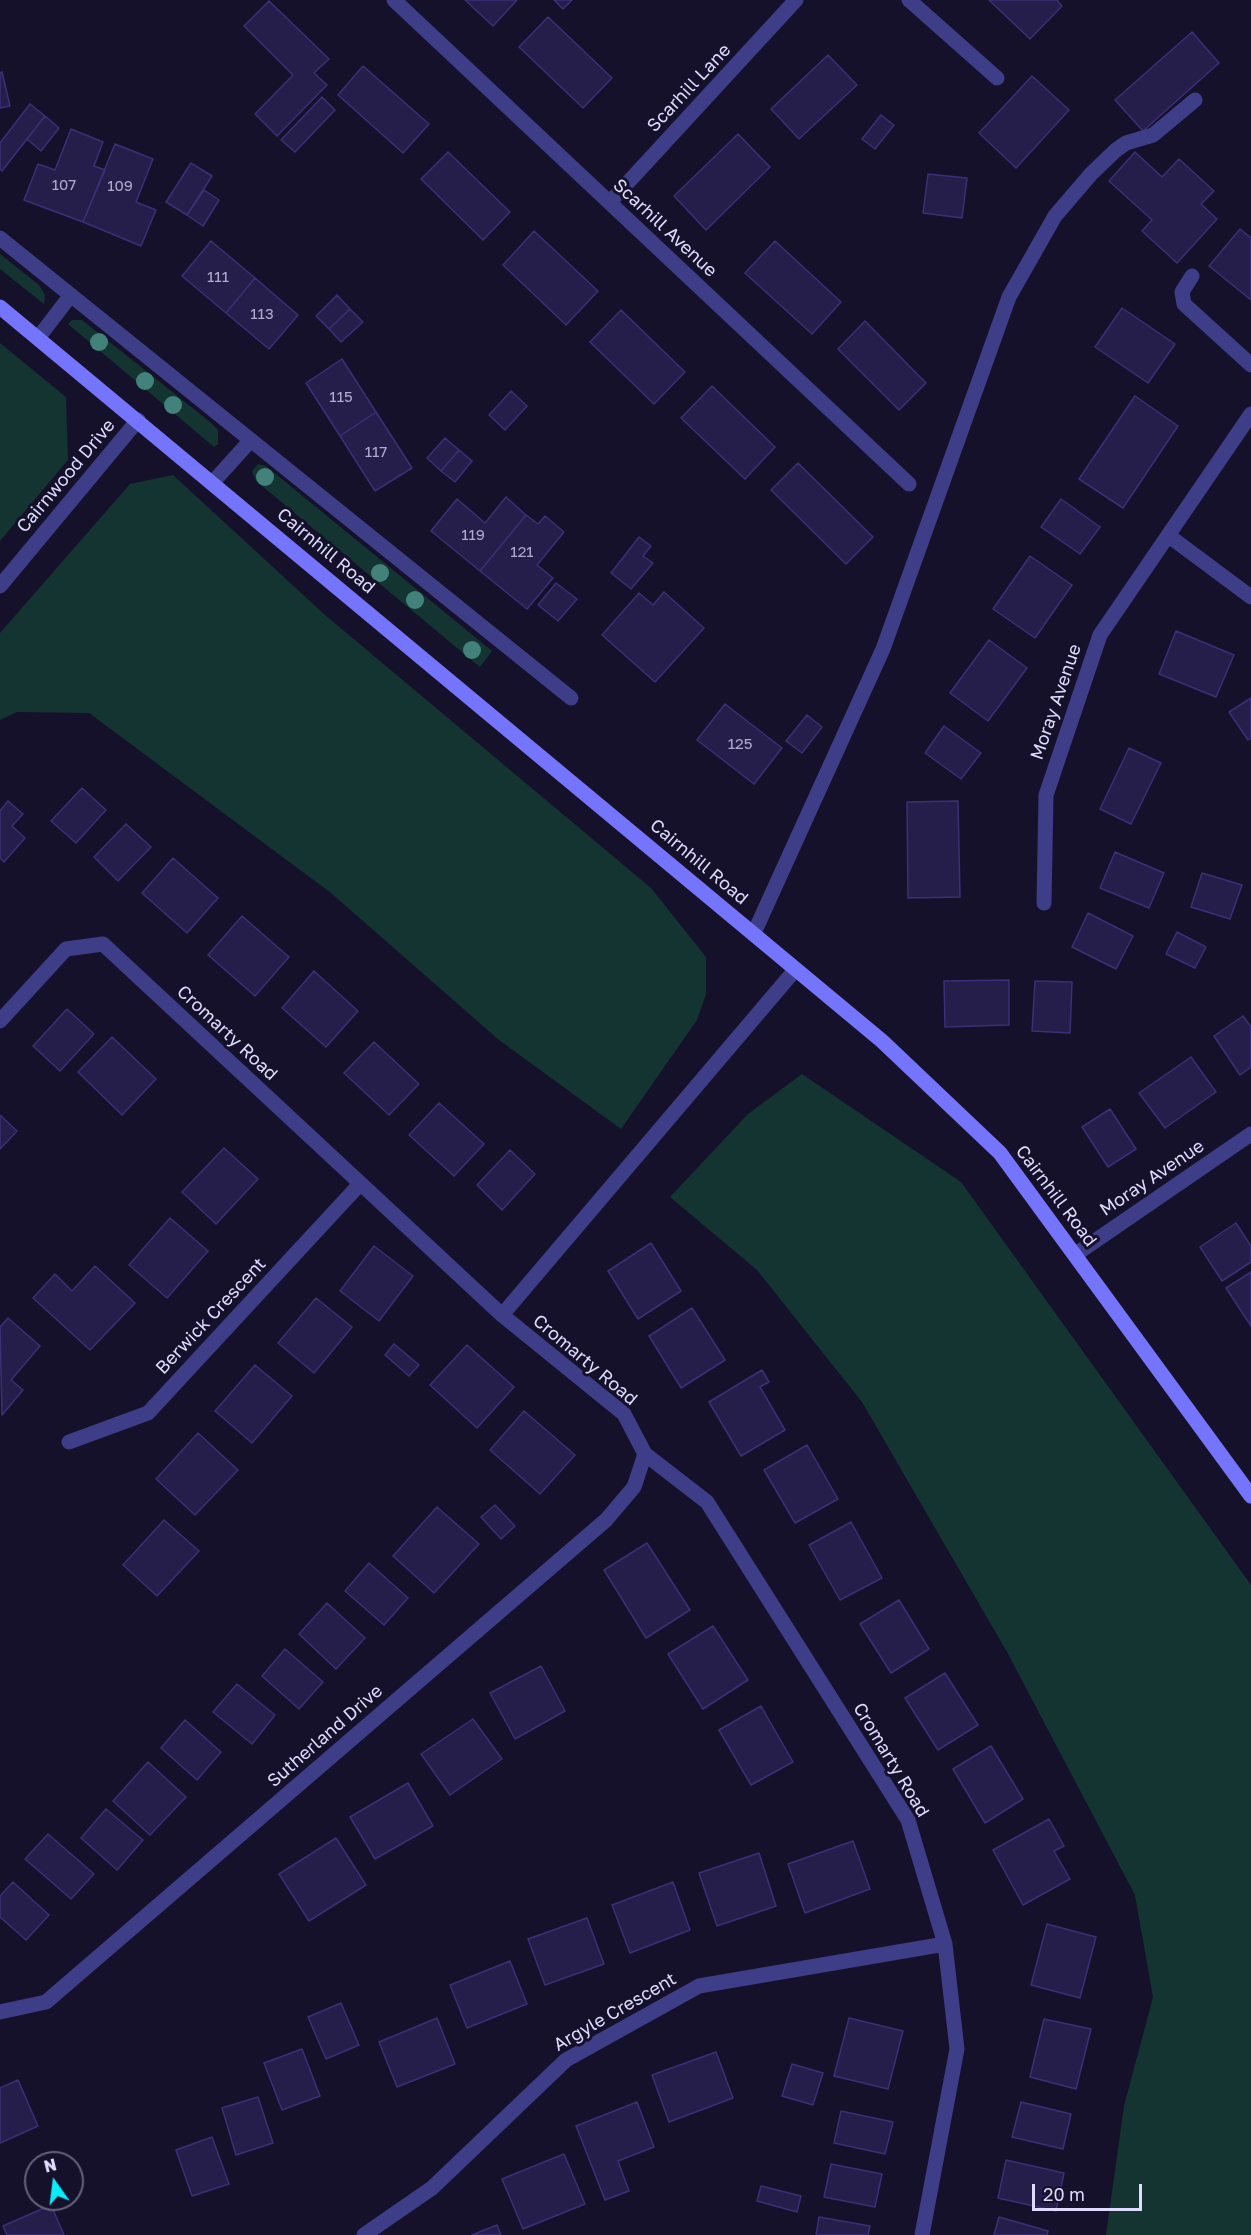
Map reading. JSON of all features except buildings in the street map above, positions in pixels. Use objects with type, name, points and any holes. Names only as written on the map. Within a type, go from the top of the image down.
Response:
[{"type":"main road","name":"Cairnhill Road","points":[[0,307],[882,1041],[1000,1153],[1251,1496]]},
{"type":"street","name":"Scarhill Avenue","points":[[394,0],[909,484]]},
{"type":"street","name":"Scarhill Lane","points":[[610,202],[796,0]]},
{"type":"street","points":[[909,0],[997,78]]},
{"type":"street","points":[[754,933],[883,649],[1009,297],[1055,216],[1091,174],[1116,150],[1126,143],[1153,135],[1195,100]]},
{"type":"street","points":[[0,238],[571,698]]},
{"type":"street","points":[[1192,276],[1182,292],[1185,304],[1251,364]]},
{"type":"street","points":[[38,338],[71,295]]},
{"type":"street","name":"Moray Avenue","points":[[1044,903],[1046,795],[1100,635],[1251,414]]},
{"type":"street","name":"Cairnwood Drive","points":[[0,586],[138,420]]},
{"type":"street","points":[[213,482],[251,440]]},
{"type":"street","points":[[1169,536],[1251,597]]},
{"type":"street","name":"Cromarty Road","points":[[0,1021],[66,949],[103,944],[502,1315],[624,1414],[645,1454],[707,1502],[908,1820],[945,1944],[957,2049],[922,2235]]},
{"type":"street","points":[[502,1315],[795,970]]},
{"type":"street","name":"Moray Avenue","points":[[1076,1254],[1251,1134]]},
{"type":"street","name":"Berwick Crescent","points":[[69,1442],[148,1413],[360,1184]]},
{"type":"street","name":"Sutherland Drive","points":[[0,2012],[46,2002],[597,1528],[634,1487],[645,1454]]},
{"type":"street","name":"Argyle Crescent","points":[[364,2235],[432,2188],[566,2060],[699,1986],[945,1944]]},
{"type":"green space","points":[[0,254],[39,285],[45,295],[44,304],[0,269]]},
{"type":"green space","points":[[72,320],[82,320],[210,422],[218,430],[218,444],[214,447],[68,324]]},
{"type":"green space","points":[[0,343],[66,397],[68,460],[0,541]]},
{"type":"green space","points":[[258,464],[266,466],[492,651],[480,667],[256,481],[252,471]]},
{"type":"green space","points":[[173,475],[325,615],[651,888],[706,957],[706,994],[697,1020],[621,1129],[499,1040],[331,893],[89,713],[17,712],[0,720],[0,633],[130,484]]},
{"type":"green space","points":[[802,1074],[961,1182],[1251,1585],[1251,2235],[1106,2235],[1124,2106],[1153,1997],[1135,1895],[1007,1652],[862,1402],[757,1270],[670,1197],[748,1114]]}]
